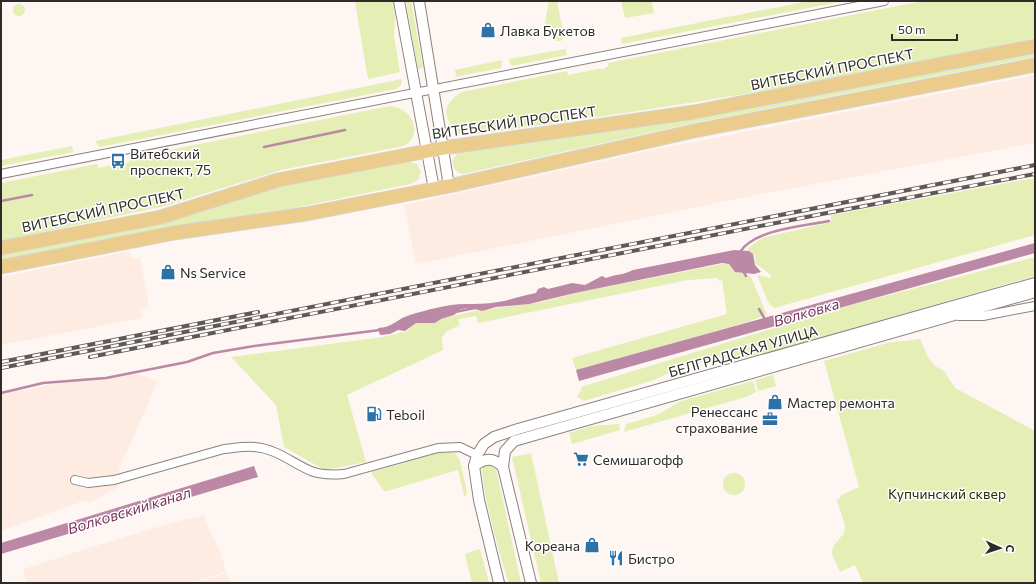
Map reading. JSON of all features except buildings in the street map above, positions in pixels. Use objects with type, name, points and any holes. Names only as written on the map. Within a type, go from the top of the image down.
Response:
[{"type":"main road","name":"ВИТЕБСКИЙ ПРОСПЕКТ","points":[[1,248],[161,217],[278,180],[426,151],[694,112],[1035,46]]},
{"type":"main road","points":[[1,267],[151,237],[306,214],[434,189],[694,131],[1035,64]]},
{"type":"street","points":[[399,1],[434,189]]},
{"type":"street","points":[[418,1],[449,186]]},
{"type":"street","points":[[1,174],[884,1]]},
{"type":"street","name":"БЕЛГРАДСКАЯ УЛИЦА","points":[[474,466],[477,455],[490,440],[518,429],[1035,283]]},
{"type":"street","name":"БЕЛГРАДСКАЯ УЛИЦА","points":[[503,467],[507,446],[520,438],[1035,292]]},
{"type":"street","points":[[953,316],[983,316],[1035,306]]},
{"type":"street","points":[[75,480],[88,483],[114,480],[224,449],[255,447],[281,454],[310,471],[320,474],[344,474],[438,448],[460,447],[477,455]]},
{"type":"street","points":[[499,583],[479,500],[474,466],[481,461],[488,459],[494,460],[503,467],[531,583]]},
{"type":"shaded area","points":[[1035,75],[1035,143],[767,193],[416,264],[404,205],[653,150]]},
{"type":"shaded area","points":[[129,251],[132,259],[140,258],[149,307],[141,310],[142,318],[1,345],[1,277]]},
{"type":"shaded area","points":[[127,373],[138,374],[158,381],[119,469],[119,487],[89,503],[86,500],[1,531],[1,392],[28,390],[76,379],[106,378]]},
{"type":"shaded area","points":[[204,515],[206,523],[220,551],[226,572],[190,583],[27,583],[23,569],[127,536]]},
{"type":"shaded area","points":[[227,573],[230,583],[194,583]]},
{"type":"green space","points":[[355,1],[393,1],[395,16],[394,36],[400,72],[369,79]]},
{"type":"green space","points":[[406,1],[411,1],[423,68],[418,69]]},
{"type":"green space","points":[[549,1],[557,1],[564,37],[561,41],[556,41],[553,32],[547,30],[545,22]]},
{"type":"green space","points":[[621,1],[652,1],[654,13],[625,18]]},
{"type":"green space","points":[[809,1],[845,1],[622,44],[621,38]]},
{"type":"green space","points":[[923,1],[1035,1],[1035,38],[826,80],[616,114],[476,134],[459,134],[453,128],[447,117],[447,106],[450,101],[462,92],[567,71],[568,75],[605,69],[605,67],[608,67],[608,63]]},
{"type":"green space","points":[[21,4],[24,5],[24,15],[17,16],[14,15],[13,8],[14,5]]},
{"type":"green space","points":[[566,49],[567,55],[511,66],[509,59]]},
{"type":"green space","points":[[1035,52],[1035,57],[694,123],[463,174],[456,170],[453,164],[454,157],[460,151],[677,121]]},
{"type":"green space","points":[[502,60],[501,68],[456,77],[455,70]]},
{"type":"green space","points":[[402,79],[401,85],[396,89],[100,147],[95,141]]},
{"type":"green space","points":[[390,106],[404,111],[413,122],[414,135],[404,146],[281,170],[165,206],[1,241],[1,183],[97,164],[98,168],[130,162],[129,158]]},
{"type":"green space","points":[[72,146],[73,152],[1,166],[1,160]]},
{"type":"green space","points":[[408,161],[417,164],[421,172],[418,180],[410,184],[294,208],[168,227],[1,260],[1,255],[172,221],[270,189]]},
{"type":"green space","points":[[1035,178],[1035,235],[774,308],[768,302],[757,275],[771,278],[771,275],[755,263],[755,256],[747,249],[762,238],[831,222],[831,215]]},
{"type":"green space","points":[[1035,257],[1035,276],[748,358],[721,360],[720,357],[677,369],[654,380],[584,401],[577,397],[581,387],[843,307]]},
{"type":"green space","points":[[722,264],[729,264],[735,272],[745,273],[751,277],[767,315],[741,324],[576,370],[572,358],[727,314],[722,280],[719,281],[718,278],[688,280],[478,323],[476,316],[458,319],[460,325],[447,331],[442,337],[443,350],[347,395],[366,462],[325,470],[284,447],[276,405],[231,357],[383,337],[408,331],[410,327],[416,323],[435,323],[440,319],[475,311],[542,302],[576,293]]},
{"type":"green space","name":"Купчинский сквер","points":[[920,339],[929,359],[935,366],[944,371],[955,388],[1035,431],[1035,583],[863,583],[855,565],[840,572],[832,554],[833,547],[844,533],[845,525],[837,501],[842,495],[859,487],[824,361],[887,343]]},
{"type":"green space","points":[[773,375],[776,386],[758,391],[755,380]]},
{"type":"green space","points":[[753,381],[756,392],[746,397],[624,432],[626,424],[657,415],[681,401]]},
{"type":"green space","points":[[619,424],[620,430],[572,444],[569,433],[592,426]]},
{"type":"green space","points":[[445,451],[455,453],[460,460],[467,493],[464,496],[458,470],[387,491],[384,491],[372,474],[372,472]]},
{"type":"green space","points":[[531,453],[559,583],[541,583],[512,457]]},
{"type":"green space","points":[[483,464],[495,464],[521,583],[509,583],[496,541],[487,504],[482,473]]},
{"type":"green space","points":[[734,473],[742,476],[745,484],[742,492],[734,495],[726,492],[723,484],[726,476]]},
{"type":"green space","points":[[480,549],[489,583],[472,583],[465,554]]},
{"type":"water","name":"Волковка","points":[[1035,243],[1035,253],[579,381],[576,370]]},
{"type":"water","points":[[734,250],[749,251],[753,254],[755,265],[761,272],[754,274],[735,272],[729,264],[722,263],[575,293],[529,304],[496,307],[482,311],[471,308],[461,309],[454,315],[441,319],[435,323],[416,323],[405,331],[398,330],[390,334],[380,335],[378,328],[391,325],[406,316],[423,311],[458,304],[494,303],[536,293],[538,289],[544,287],[548,289],[572,283],[585,285],[602,276],[606,278],[633,270]]},
{"type":"water","name":"Волковский канал","points":[[254,466],[258,477],[1,554],[1,543]]},
{"type":"waterway","points":[[264,147],[345,130]]},
{"type":"waterway","points":[[1,201],[32,195]]},
{"type":"waterway","points":[[740,252],[747,244],[768,233],[829,221]]},
{"type":"waterway","points":[[743,271],[746,276]]},
{"type":"waterway","points":[[455,312],[475,308]]},
{"type":"waterway","points":[[759,309],[766,321]]},
{"type":"waterway","points":[[1,393],[43,383],[106,378],[187,362],[213,353],[254,346],[380,330]]},
{"type":"railway","points":[[1,368],[1035,165]]},
{"type":"railway","points":[[90,357],[827,213],[1035,174]]},
{"type":"railway","points":[[1,362],[258,312]]},
{"type":"place","name":"Лавка Букетов","points":[[488,30]]},
{"type":"place","name":"Витебский проспект, 75","points":[[118,161]]},
{"type":"place","name":"Ns Service","points":[[168,272]]},
{"type":"place","name":"Мастер ремонта","points":[[775,402]]},
{"type":"place","name":"Teboil","points":[[374,414]]},
{"type":"place","name":"Ренессанс страхование","points":[[770,419]]},
{"type":"place","name":"Семишагофф","points":[[581,459]]},
{"type":"place","name":"Кореана","points":[[592,545]]},
{"type":"place","name":"Бистро","points":[[616,558]]}]
